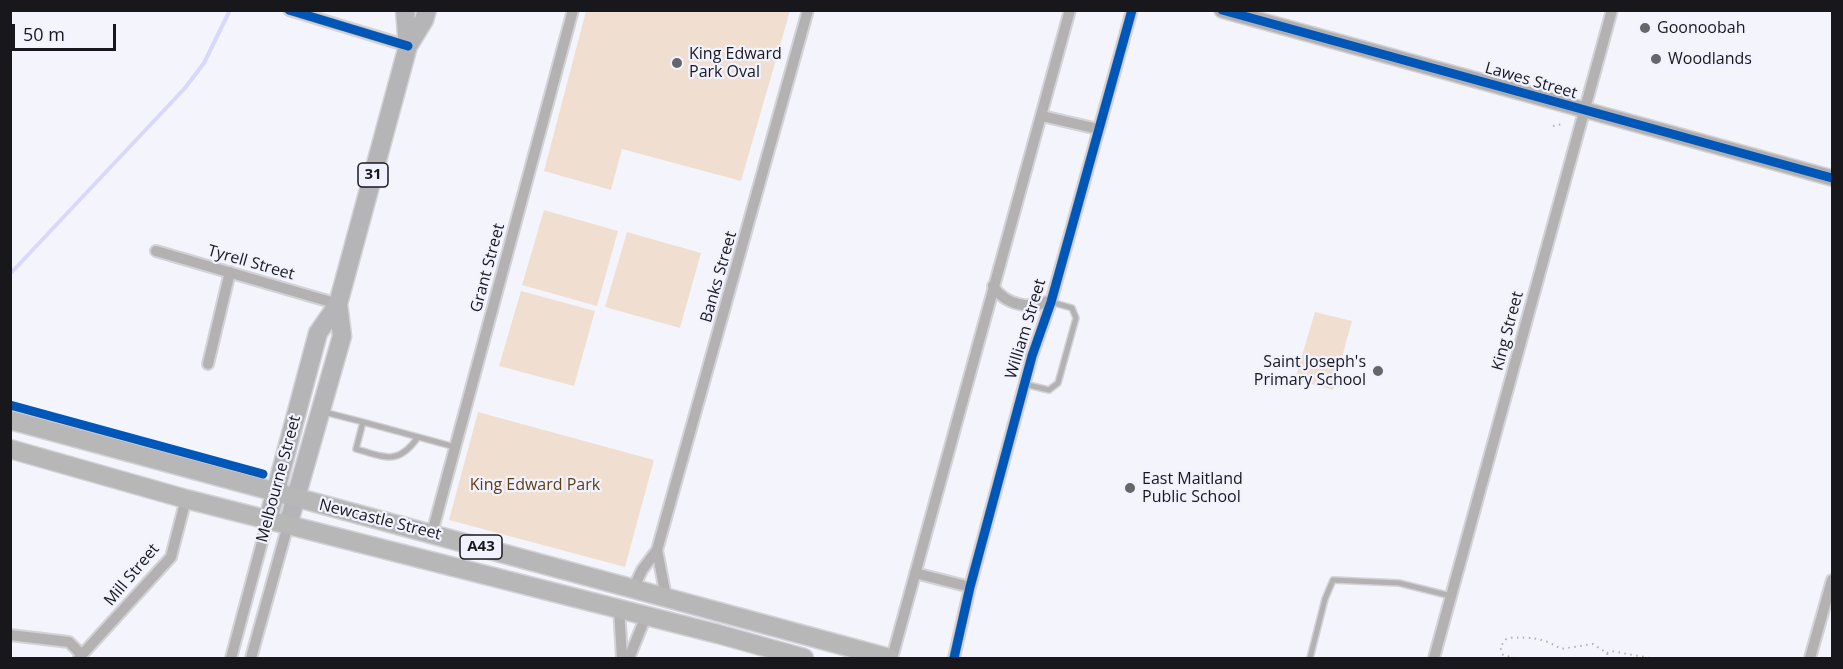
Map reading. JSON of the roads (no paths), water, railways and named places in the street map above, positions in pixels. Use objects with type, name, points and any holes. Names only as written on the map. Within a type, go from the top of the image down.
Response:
[{"type":"highway","name":"Newcastle Street","points":[[10,420],[275,494],[432,533],[890,658]]},
{"type":"highway","name":"Newcastle Street","points":[[10,449],[186,499],[619,608],[804,658]]},
{"type":"highway","points":[[633,589],[646,616]]},
{"type":"main road","name":"Melbourne Street","points":[[405,10],[408,46]]},
{"type":"main road","name":"Melbourne Street","points":[[268,520],[318,333],[338,304],[408,46],[424,20],[427,10]]},
{"type":"main road","name":"Lawes Street","points":[[1222,10],[1833,178]]},
{"type":"main road","name":"Melbourne Street","points":[[288,525],[342,336],[338,304]]},
{"type":"street","points":[[289,10],[408,46]]},
{"type":"street","name":"Grant Street","points":[[432,533],[573,10]]},
{"type":"street","name":"Banks Street","points":[[633,589],[642,570],[657,550],[808,10]]},
{"type":"street","points":[[890,658],[1070,10]]},
{"type":"street","name":"William Street","points":[[954,658],[970,587],[1024,384],[1051,301],[1132,10]]},
{"type":"street","name":"King Street","points":[[1434,658],[1612,10]]},
{"type":"street","points":[[1042,116],[1098,129]]},
{"type":"street","name":"Tyrell Street","points":[[156,251],[338,304]]},
{"type":"street","points":[[208,364],[230,272]]},
{"type":"street","name":"William Street","points":[[993,286],[1005,299],[1030,306],[1051,301]]},
{"type":"street","name":"Mill Street","points":[[81,657],[171,557],[186,499]]},
{"type":"street","name":"Melbourne Street","points":[[231,658],[268,520]]},
{"type":"street","name":"Melbourne Street","points":[[251,658],[288,525]]},
{"type":"street","name":"Banks Street","points":[[657,550],[666,597]]},
{"type":"street","points":[[915,573],[970,587]]},
{"type":"street","points":[[1810,658],[1833,580]]},
{"type":"street","points":[[619,608],[622,658]]},
{"type":"street","points":[[629,658],[646,616]]},
{"type":"street","points":[[10,635],[69,642],[81,657]]},
{"type":"lane","points":[[1024,384],[1049,390],[1058,383],[1076,318],[1072,308],[1051,301]]},
{"type":"lane","points":[[320,411],[456,447]]},
{"type":"lane","points":[[363,422],[356,449],[391,459],[408,452],[418,437]]},
{"type":"lane","points":[[1310,658],[1325,599],[1333,580],[1399,584],[1451,596]]},
{"type":"waterway","points":[[10,274],[185,88],[204,63],[230,10]]},
{"type":"place","name":"Goonoobah","points":[[1645,28]]},
{"type":"place","name":"Woodlands","points":[[1656,59]]},
{"type":"place","name":"King Edward Park Oval","points":[[677,63]]},
{"type":"place","name":"Saint Joseph's Primary School","points":[[1378,371]]},
{"type":"place","name":"East Maitland Public School","points":[[1130,488]]},
{"type":"park label","name":"King Edward Park","points":[[535,485]]}]
